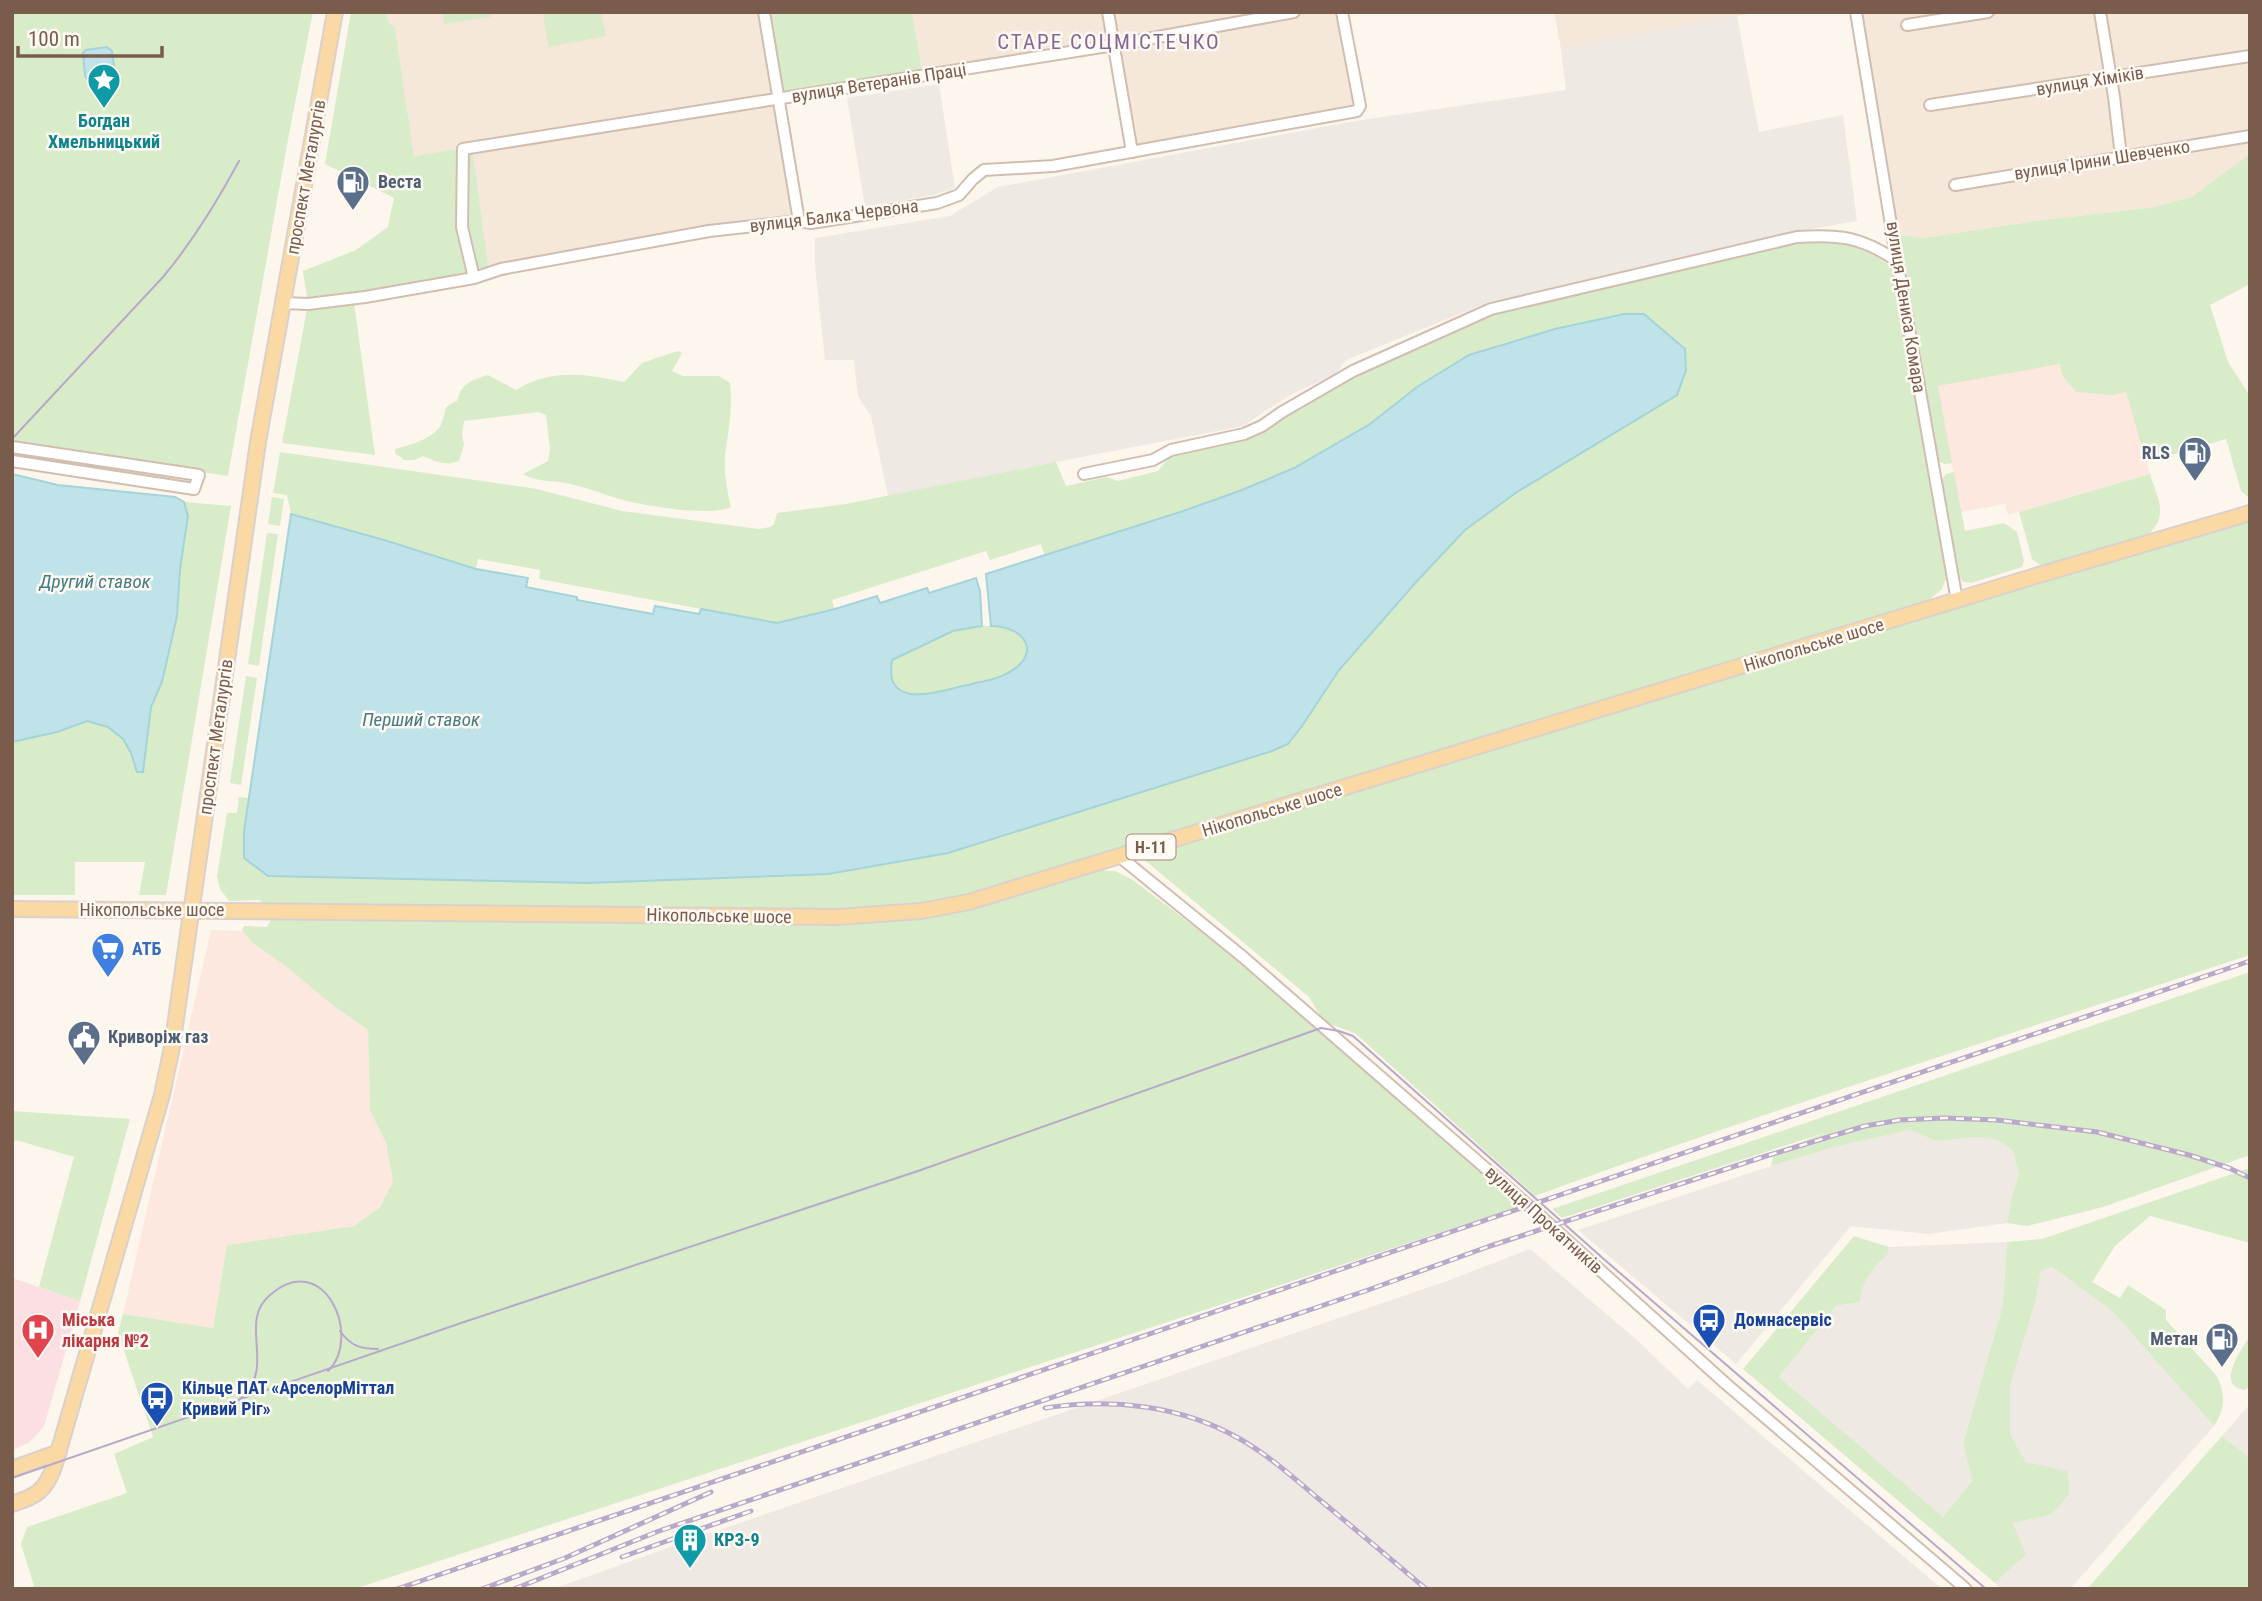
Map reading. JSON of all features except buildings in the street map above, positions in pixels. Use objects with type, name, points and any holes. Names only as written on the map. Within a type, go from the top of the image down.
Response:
[{"type":"main road","name":"проспект Металургів","points":[[12,1504],[28,1499],[43,1489],[49,1480],[162,1095],[172,1046],[258,442],[335,12]]},
{"type":"main road","name":"Нікопольське шосе","points":[[12,909],[836,917],[921,911],[969,902],[2250,513]]},
{"type":"main road","points":[[12,1469],[59,1452]]},
{"type":"street","points":[[764,12],[799,221]]},
{"type":"street","points":[[1108,12],[1132,152]]},
{"type":"street","name":"вулиця Ветеранів Праці","points":[[474,278],[462,227],[463,149],[1114,45],[1294,12]]},
{"type":"street","name":"вулиця Балка Червона","points":[[283,303],[308,304],[365,297],[709,231],[799,221],[811,223],[937,203],[959,195],[973,178],[984,170],[1053,166],[1357,111],[1360,106],[1342,12]]},
{"type":"street","name":"вулиця Дениса Комара","points":[[1856,12],[1957,601]]},
{"type":"street","points":[[1907,25],[1988,12]]},
{"type":"street","points":[[2100,12],[2121,156]]},
{"type":"street","name":"вулиця Хіміків","points":[[1930,105],[2250,56]]},
{"type":"street","name":"вулиця Ірини Шевченко","points":[[1955,185],[2250,136]]},
{"type":"street","points":[[1084,474],[1153,460],[1171,450],[1244,434],[1353,371],[1491,309],[1797,237],[1846,237],[1878,248],[1897,261]]},
{"type":"street","points":[[12,447],[199,475],[194,489],[12,461]]},
{"type":"street","points":[[132,479],[135,465]]},
{"type":"street","name":"вулиця Прокатників","points":[[1119,856],[1243,957],[1537,1213],[1725,1383],[1966,1589]]},
{"type":"shaded area","points":[[386,12],[764,12],[799,221],[489,272],[472,148],[414,156],[395,28],[388,21]]},
{"type":"shaded area","points":[[912,12],[1342,12],[1360,106],[1132,152],[1113,46],[923,76]]},
{"type":"shaded area","points":[[1554,12],[1759,12],[1561,49]]},
{"type":"shaded area","points":[[1856,12],[2250,12],[2250,154],[2191,197],[2155,207],[1923,238],[1894,234]]},
{"type":"shaded area","points":[[1737,16],[1759,132],[1843,115],[1857,221],[1783,234],[1489,302],[1346,360],[1336,374],[1290,395],[1243,426],[888,496],[871,416],[858,396],[854,360],[825,360],[815,267],[815,238],[950,216],[998,187],[1355,121],[1566,90],[1561,49]]},
{"type":"shaded area","points":[[939,84],[955,188],[935,195],[865,207],[847,98]]},
{"type":"shaded area","points":[[2055,342],[2126,391],[2150,474],[2008,515],[2005,504],[1961,512],[1932,360]]},
{"type":"shaded area","points":[[211,930],[242,931],[253,943],[368,1030],[370,1111],[386,1143],[393,1182],[380,1207],[354,1226],[227,1245],[213,1328],[123,1314]]},
{"type":"shaded area","name":"Домнасервіс","points":[[1910,1130],[1936,1141],[1978,1137],[1999,1141],[2014,1150],[2019,1174],[2007,1223],[1929,1234],[1851,1226],[1736,1364],[1578,1230],[1834,1147]]},
{"type":"shaded area","points":[[2007,1242],[2003,1305],[1963,1442],[1972,1481],[1942,1518],[1779,1377],[1836,1306],[1860,1302],[1860,1288],[1869,1273],[1888,1254],[1889,1247]]},
{"type":"shaded area","points":[[1530,1249],[1637,1340],[1688,1389],[1697,1380],[1942,1589],[553,1589],[1447,1281]]},
{"type":"shaded area","points":[[2052,1267],[2112,1311],[2214,1426],[2070,1589],[2001,1589],[1995,1583],[2026,1555],[2013,1523],[2051,1515],[2067,1471],[2026,1462],[2010,1434],[2010,1386],[2035,1303],[2041,1269]]},
{"type":"shaded area","name":"Міська лікарня №2","points":[[12,1278],[80,1301],[44,1426],[29,1443],[12,1450]]},
{"type":"shaded area","points":[[2250,1404],[2250,1458],[2222,1436]]},
{"type":"green space","points":[[12,12],[313,12],[228,476],[12,444]]},
{"type":"green space","points":[[351,12],[386,12],[388,21],[395,28],[414,156],[472,147],[489,272],[308,304],[303,271],[356,250],[388,227],[394,198],[325,164]]},
{"type":"green space","points":[[442,12],[491,12],[491,17],[444,24]]},
{"type":"green space","points":[[557,12],[601,12],[606,36],[549,47],[543,15]]},
{"type":"green space","points":[[764,12],[912,12],[923,76],[779,99]]},
{"type":"green space","points":[[2250,154],[2250,284],[2210,305],[2228,362],[2250,396],[2250,499],[2241,491],[2226,439],[2146,462],[2126,392],[2113,395],[2076,392],[2062,375],[2060,364],[1938,386],[1952,463],[1939,462],[1900,235],[1923,238],[2155,207],[2191,197]]},
{"type":"green space","points":[[1825,241],[1860,249],[1891,267],[1947,576],[1942,589],[1930,599],[966,895],[921,903],[837,909],[266,905],[259,900],[229,901],[220,889],[217,876],[227,813],[237,813],[239,797],[248,798],[244,858],[1302,726],[1339,670],[1417,581],[1465,530],[1517,492],[1644,314],[1624,314],[1495,346],[1417,387],[1370,424],[1294,468],[1242,490],[1045,556],[1041,544],[990,560],[986,551],[832,600],[835,609],[777,623],[539,579],[540,570],[478,559],[476,569],[291,514],[287,495],[273,493],[280,452],[537,489],[622,511],[759,529],[774,524],[777,513],[846,504],[1056,462],[1066,486],[1106,477],[1118,481],[1158,471],[1171,455],[1284,415],[1356,375],[1495,315],[1798,243]]},
{"type":"green space","points":[[354,303],[375,455],[282,443],[307,309]]},
{"type":"green space","points":[[678,351],[682,353],[672,371],[683,376],[719,376],[730,383],[731,411],[725,462],[731,507],[694,511],[662,507],[623,500],[572,484],[528,477],[523,474],[548,461],[550,450],[546,415],[539,412],[464,421],[464,444],[459,461],[441,463],[423,456],[404,460],[395,453],[395,449],[422,440],[435,432],[447,407],[457,401],[461,390],[468,383],[482,377],[488,375],[516,390],[542,378],[569,375],[624,382],[642,363]]},
{"type":"green space","points":[[1954,472],[1965,531],[2004,523],[2017,532],[2024,561],[2022,567],[1971,583],[1964,582],[1958,576],[1941,482],[1946,474]]},
{"type":"green space","points":[[2150,474],[2160,512],[2156,526],[2150,533],[2048,565],[2042,566],[2032,559],[2019,512]]},
{"type":"green space","points":[[272,497],[284,499],[280,526],[268,524]]},
{"type":"green space","points":[[184,502],[231,506],[166,895],[139,895],[145,862],[75,862],[75,895],[12,895],[12,742],[57,732],[86,721],[108,727],[123,739],[131,752],[137,772],[143,772],[151,707],[162,682],[177,616],[180,569],[188,516]]},
{"type":"green space","points":[[2250,520],[2250,955],[1802,1102],[1535,1196],[1355,1033],[1324,1022],[1309,997],[1141,857],[2035,583]]},
{"type":"green space","points":[[267,533],[278,534],[259,666],[248,664]]},
{"type":"green space","points":[[982,626],[1010,628],[1021,635],[1025,640],[1026,651],[1016,668],[995,679],[929,693],[905,692],[896,687],[892,676],[892,660],[954,631]]},
{"type":"green space","points":[[246,676],[257,678],[241,785],[230,783]]},
{"type":"green space","points":[[1099,870],[1115,871],[1133,880],[1240,961],[1521,1206],[354,1589],[35,1589],[21,1544],[27,1527],[127,1493],[114,1454],[153,1437],[118,1333],[123,1314],[213,1328],[227,1245],[354,1226],[380,1207],[393,1182],[386,1143],[370,1111],[368,1030],[253,943],[242,931],[244,926],[267,927],[271,920],[836,922]]},
{"type":"green space","points":[[2250,972],[2250,1155],[2103,1207],[2027,1226],[2007,1223],[2019,1174],[2013,1150],[1999,1141],[1978,1137],[1936,1141],[1910,1130],[1834,1147],[1771,1166],[1774,1153],[1827,1132],[1562,1218],[1552,1209]]},
{"type":"green space","points":[[12,1111],[130,1119],[80,1301],[39,1287],[74,1157],[16,1140],[12,1143]]},
{"type":"green space","points":[[2250,1168],[2250,1243],[2150,1216],[2115,1246],[2092,1282],[2120,1298],[2128,1285],[2166,1310],[2166,1320],[2217,1376],[2220,1383],[2223,1402],[2214,1426],[2112,1311],[2052,1267],[2041,1270],[2035,1303],[2010,1386],[2010,1434],[2026,1462],[2068,1471],[2069,1494],[2051,1515],[2013,1523],[2026,1555],[1995,1583],[1743,1369],[1854,1236],[1889,1247],[1888,1254],[1865,1281],[1860,1302],[1836,1306],[1779,1377],[1943,1517],[1972,1481],[1963,1443],[2003,1305],[2007,1242],[2042,1239]]},
{"type":"green space","points":[[2250,1336],[2250,1385],[2245,1390],[2236,1387],[2231,1375]]},
{"type":"green space","points":[[2222,1436],[2250,1458],[2250,1589],[2087,1589]]},
{"type":"water","points":[[107,47],[112,51],[115,74],[88,80],[85,76],[83,53],[86,50]]},
{"type":"water","name":"Перший ставок","points":[[1624,314],[1644,314],[1685,349],[1686,370],[1677,395],[1517,492],[1465,530],[1339,670],[1288,744],[1272,751],[948,853],[828,874],[587,883],[268,876],[244,858],[244,831],[291,514],[476,569],[528,578],[526,587],[577,597],[577,600],[653,614],[655,606],[699,614],[701,609],[777,623],[877,596],[880,603],[927,588],[929,593],[976,578],[980,591],[982,626],[953,631],[892,660],[891,676],[896,687],[904,692],[929,693],[998,678],[1019,666],[1025,658],[1027,650],[1021,636],[1003,627],[991,626],[986,574],[1183,511],[1294,468],[1370,424],[1417,387],[1469,355],[1555,329]]},
{"type":"water","name":"Другий ставок","points":[[12,474],[58,485],[175,497],[184,502],[188,516],[180,569],[177,616],[162,682],[151,707],[143,772],[137,772],[123,739],[108,727],[87,721],[57,732],[12,742]]},
{"type":"tram line","points":[[12,439],[163,277],[204,221],[239,161]]},
{"type":"tram line","points":[[12,1478],[464,1322],[918,1171],[1321,1028],[1353,1036],[1606,1261],[1986,1589]]},
{"type":"tram line","points":[[239,1400],[250,1388],[256,1373],[258,1312],[270,1295],[289,1283],[307,1282],[321,1289],[332,1303],[339,1320],[341,1338],[338,1356],[328,1371]]},
{"type":"tram line","points":[[340,1331],[356,1346],[378,1349]]},
{"type":"railway","points":[[397,1589],[2250,961]]},
{"type":"railway","points":[[514,1589],[659,1531],[1490,1246],[1865,1126],[1900,1120],[1945,1118],[1997,1120],[2097,1132],[2189,1155],[2250,1178]]},
{"type":"railway","points":[[1045,1408],[1120,1404],[1170,1412],[1217,1427],[1272,1460],[1426,1589]]},
{"type":"railway","points":[[482,1589],[565,1558],[711,1492]]},
{"type":"railway","points":[[622,1557],[751,1511]]},
{"type":"place","name":"Богдан Хмельницький","points":[[104,110]]},
{"type":"place","name":"Веста","points":[[353,212]]},
{"type":"place","name":"RLS","points":[[2195,483]]},
{"type":"place","name":"АТБ","points":[[108,979]]},
{"type":"place","name":"Криворіж газ","points":[[84,1067]]},
{"type":"place","name":"Домнасервіс","points":[[1709,1350]]},
{"type":"place","name":"Міська лікарня №2","points":[[38,1360]]},
{"type":"place","name":"Метан","points":[[2222,1369]]},
{"type":"place","name":"Кільце ПАТ «АрселорМіттал Кривий Ріг»","points":[[157,1428]]},
{"type":"place","name":"КРЗ-9","points":[[690,1570]]},
{"type":"district","name":"СТАРЕ СОЦМІСТЕЧКО","points":[[1109,42]]}]
